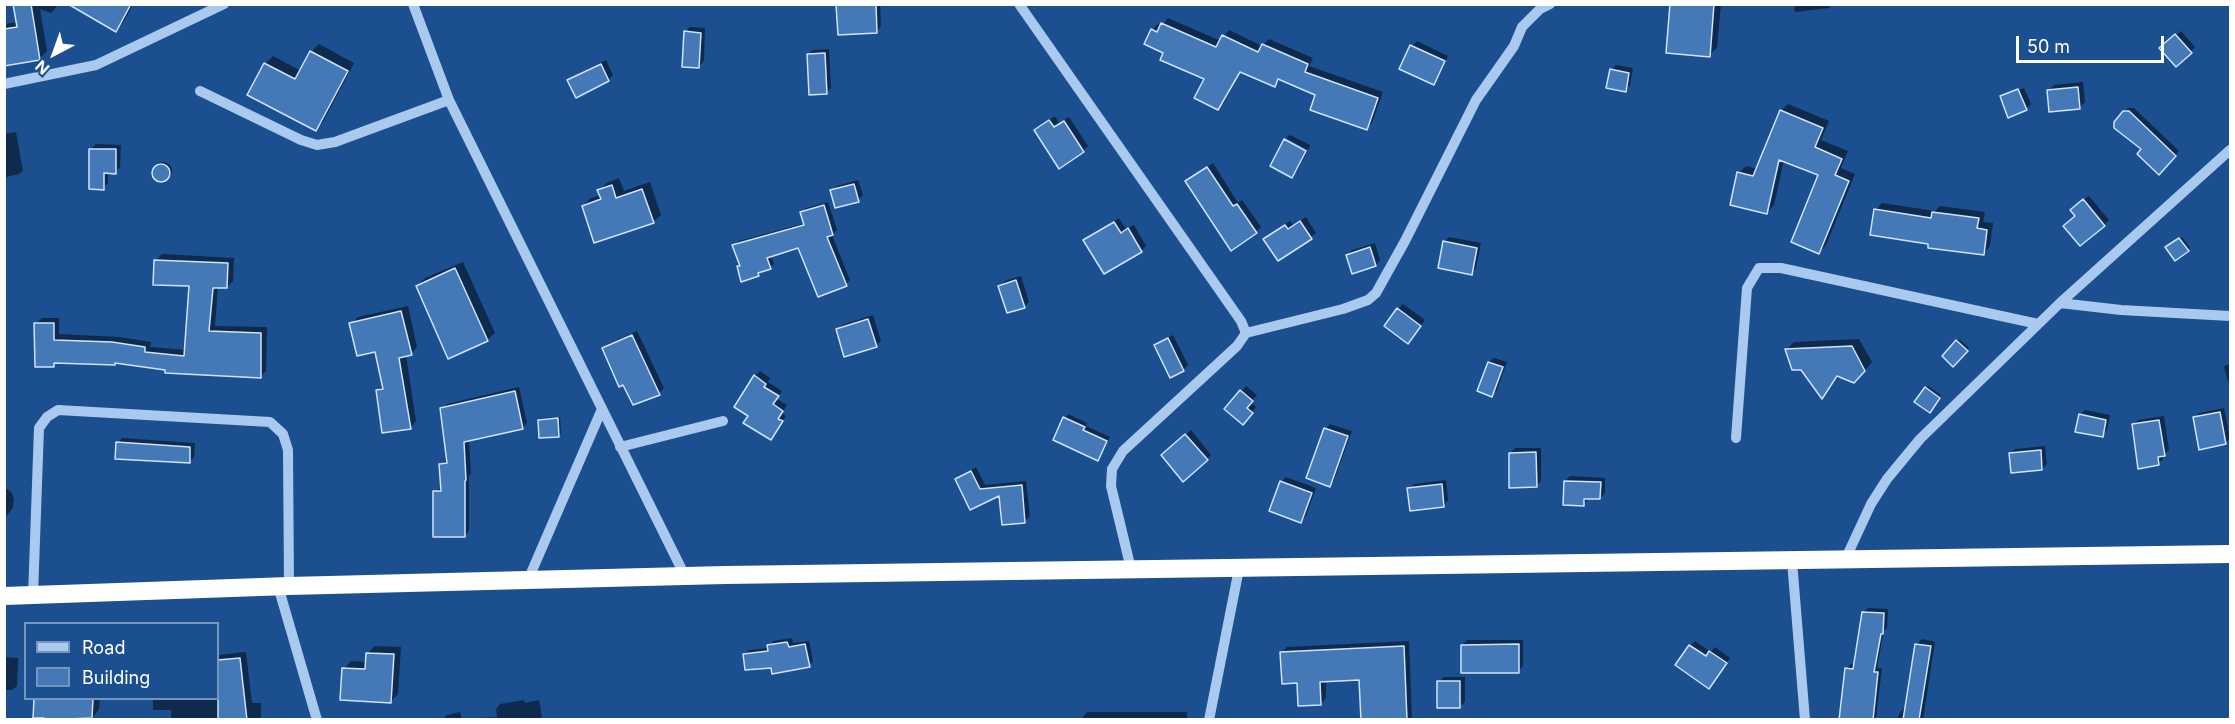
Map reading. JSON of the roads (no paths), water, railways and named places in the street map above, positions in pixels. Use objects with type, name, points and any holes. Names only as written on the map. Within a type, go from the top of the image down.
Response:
[{"type":"highway","points":[[4,596],[283,586],[685,576],[2230,554]]},
{"type":"street","points":[[4,84],[96,65],[224,4]]},
{"type":"street","points":[[413,4],[449,100],[685,576]]},
{"type":"street","points":[[1019,4],[1234,312],[1246,333]]},
{"type":"street","points":[[1131,569],[1111,486],[1112,469],[1123,451],[1237,346],[1246,333],[1343,309],[1368,300],[1376,293],[1405,241],[1476,100],[1514,46],[1522,27],[1540,9],[1550,4]]},
{"type":"street","points":[[200,91],[301,140],[317,145],[335,142],[449,100]]},
{"type":"street","points":[[1845,560],[1871,504],[1920,439],[2060,303],[2230,150]]},
{"type":"street","points":[[1736,438],[1747,288],[1759,268],[1781,268],[2038,324]]},
{"type":"street","points":[[2060,303],[2121,310],[2230,316]]},
{"type":"street","points":[[528,580],[602,409]]},
{"type":"street","points":[[33,596],[39,428],[47,417],[58,410],[270,422],[283,434],[288,450],[283,586],[317,720]]},
{"type":"street","points":[[620,447],[723,421]]},
{"type":"street","points":[[1792,561],[1805,720]]},
{"type":"street","points":[[1209,720],[1239,568]]}]
